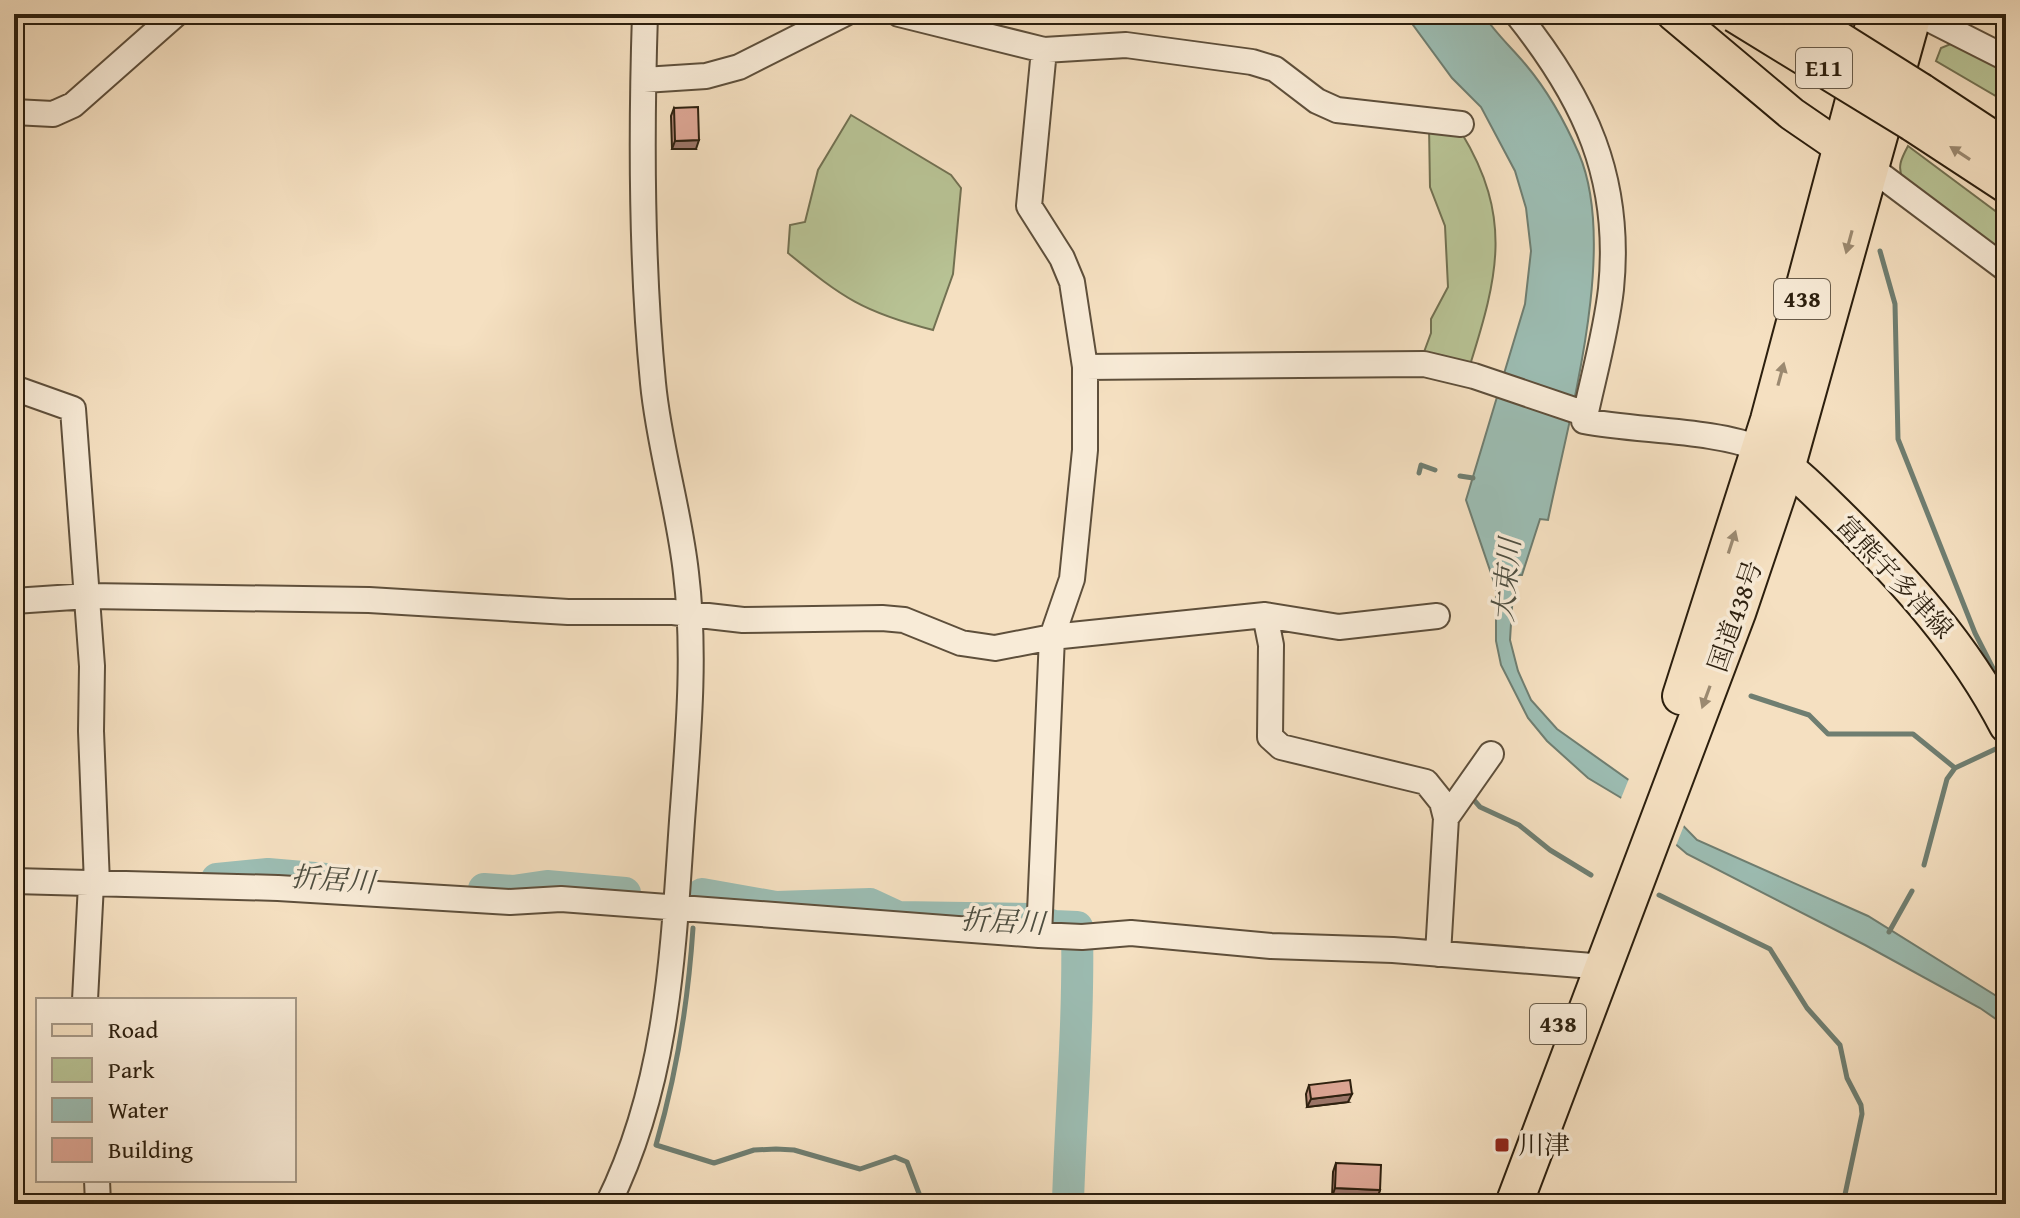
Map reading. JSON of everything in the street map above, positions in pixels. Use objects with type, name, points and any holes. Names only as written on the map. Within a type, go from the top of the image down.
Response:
[{"type":"highway","name":"E11","points":[[1735,14],[1920,96],[2006,184]]},
{"type":"highway","name":"E11","points":[[1797,14],[1920,96],[2006,148]]},
{"type":"highway","points":[[1822,14],[1920,96],[2006,122]]},
{"type":"highway","name":"国道438号","points":[[1857,158],[1877,14]]},
{"type":"highway","name":"国道438号","points":[[1514,1204],[1593,966],[1673,754],[1773,457],[1857,158],[1913,14]]},
{"type":"highway","name":"国道438号","points":[[1491,1204],[1593,966]]},
{"type":"main road","points":[[1673,14],[1792,114],[1857,158]]},
{"type":"main road","name":"富熊宇多津線","points":[[1773,457],[1866,542],[1953,638],[1968,658],[2006,726]]},
{"type":"street","points":[[14,112],[53,114],[73,105],[176,14]]},
{"type":"street","points":[[608,1204],[636,1141],[658,1065],[676,907],[688,737],[690,614],[677,515],[653,387],[645,253],[645,14]]},
{"type":"street","points":[[644,80],[706,76],[739,67],[844,14]]},
{"type":"street","points":[[899,14],[1044,50],[1126,45],[1252,62],[1275,69],[1317,101],[1337,110],[1461,124]]},
{"type":"street","points":[[1517,14],[1544,47],[1588,120],[1602,160],[1609,199],[1613,264],[1610,293],[1583,413],[1584,421],[1632,430],[1739,440],[1773,457]]},
{"type":"street","points":[[1919,14],[2006,58]]},
{"type":"street","points":[[1039,926],[1052,637],[1064,610],[1072,579],[1085,450],[1085,367],[1072,282],[1062,258],[1029,206],[1044,50]]},
{"type":"street","points":[[1857,158],[2006,269]]},
{"type":"street","points":[[1085,367],[1207,368],[1384,361],[1424,364],[1494,383],[1583,413]]},
{"type":"street","points":[[14,388],[73,409],[88,596],[95,878],[85,998]]},
{"type":"street","points":[[14,601],[88,596],[369,600],[568,612],[690,614],[743,620],[904,620],[978,647],[995,648],[1052,637],[1265,615],[1339,627],[1437,616]]},
{"type":"street","points":[[1265,615],[1271,645],[1270,737],[1274,742],[1281,747],[1426,782],[1442,802],[1446,818],[1438,954]]},
{"type":"street","points":[[1446,818],[1491,754]]},
{"type":"street","points":[[14,881],[95,878],[510,902],[561,899],[1039,926],[1077,937],[1131,933],[1271,946],[1593,966]]},
{"type":"street","points":[[97,1182],[98,1204]]},
{"type":"green space","points":[[1953,43],[1968,47],[2006,70],[2006,102],[1936,61],[1941,48]]},
{"type":"green space","points":[[851,115],[951,175],[961,188],[953,274],[933,330],[889,317],[855,302],[788,253],[790,225],[805,222],[818,170]]},
{"type":"green space","points":[[1429,126],[1461,132],[1488,192],[1494,220],[1496,247],[1493,275],[1470,365],[1424,352],[1431,333],[1431,319],[1448,287],[1445,226],[1430,187]]},
{"type":"green space","points":[[1908,146],[2006,219],[2006,257],[1903,180],[1901,163]]},
{"type":"water","name":"大束川","points":[[1405,14],[1483,14],[1534,75],[1556,108],[1579,154],[1590,193],[1594,237],[1592,285],[1577,385],[1548,520],[1540,519],[1522,575],[1514,575],[1510,640],[1518,671],[1531,700],[1557,729],[1661,803],[1697,840],[1868,916],[2006,1002],[2006,1026],[1980,1008],[1865,945],[1687,854],[1623,799],[1588,778],[1547,741],[1528,718],[1501,665],[1496,641],[1496,588],[1466,500],[1525,304],[1531,251],[1526,208],[1515,171],[1481,107],[1452,78]]},
{"type":"pier","points":[[1630,776],[1664,800],[1685,823],[1675,848],[1620,801]]},
{"type":"building","points":[[698,107],[699,140],[675,141],[674,108]]},
{"type":"building","points":[[1350,1080],[1352,1094],[1311,1099],[1309,1085]]},
{"type":"building","points":[[1336,1163],[1381,1165],[1380,1190],[1335,1188]]},
{"type":"waterway","points":[[1880,251],[1895,304],[1898,439],[1975,633],[2004,690]]},
{"type":"waterway","points":[[1419,473],[1421,465],[1435,470]]},
{"type":"waterway","points":[[1460,476],[1473,478]]},
{"type":"waterway","points":[[1751,696],[1809,715],[1828,734],[1913,734],[1955,768]]},
{"type":"waterway","points":[[1924,865],[1947,779],[1955,768],[2002,746]]},
{"type":"waterway","points":[[1473,799],[1480,807],[1519,825],[1550,850],[1591,875]]},
{"type":"waterway","name":"折居川","points":[[217,879],[268,874],[326,879]]},
{"type":"waterway","name":"折居川","points":[[484,889],[513,891],[547,886],[625,893]]},
{"type":"waterway","points":[[1889,932],[1912,891]]},
{"type":"waterway","name":"折居川","points":[[702,894],[776,907],[870,904],[898,917],[1032,919],[1054,926],[1077,927],[1077,996],[1068,1201],[1065,1204]]},
{"type":"waterway","points":[[1659,895],[1770,949],[1807,1008],[1840,1045],[1847,1078],[1861,1105],[1862,1114],[1843,1204]]},
{"type":"waterway","points":[[693,928],[680,1038],[656,1145],[714,1163],[754,1150],[776,1149],[794,1150],[860,1169],[895,1157],[907,1162],[923,1204]]},
{"type":"place","name":"川津","points":[[1502,1145]]}]
